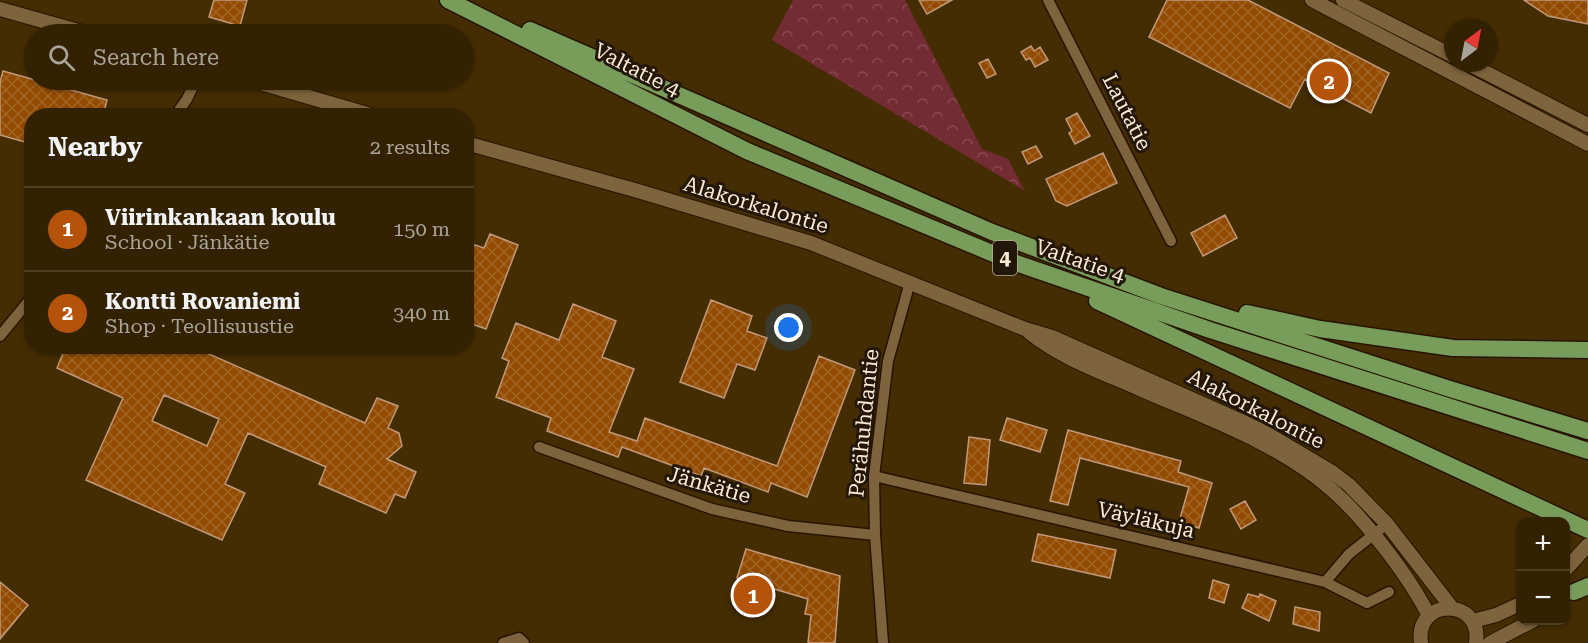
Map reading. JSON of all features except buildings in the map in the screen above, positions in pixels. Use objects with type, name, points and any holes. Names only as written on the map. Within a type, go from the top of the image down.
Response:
[{"type":"highway","name":"Valtatie 4","points":[[448,0],[747,151],[1013,262],[1210,330],[1588,451]]},
{"type":"highway","name":"Valtatie 4","points":[[462,0],[992,232],[1161,296],[1588,431]]},
{"type":"highway","points":[[1013,262],[1588,530]]},
{"type":"highway","points":[[1161,296],[1320,329],[1454,348],[1588,350]]},
{"type":"street","name":"Lautatie","points":[[1048,0],[1172,241]]},
{"type":"street","points":[[1312,0],[1588,144]]},
{"type":"street","points":[[1343,0],[1444,51]]},
{"type":"street","points":[[0,9],[53,24]]},
{"type":"street","points":[[1485,72],[1588,125]]},
{"type":"street","points":[[181,108],[191,90]]},
{"type":"street","points":[[284,90],[346,108]]},
{"type":"street","name":"Alakorkalontie","points":[[474,144],[811,243],[1128,369],[1287,444],[1349,485],[1387,524],[1452,608]]},
{"type":"street","name":"Perähuhdantie","points":[[883,643],[875,535],[874,476],[888,361],[910,282]]},
{"type":"street","points":[[0,336],[24,307]]},
{"type":"street","name":"Alakorkalontie","points":[[1025,329],[1045,346],[1247,437],[1293,462],[1331,489],[1374,534],[1416,589],[1429,616]]},
{"type":"street","name":"Jänkätie","points":[[539,447],[712,509],[788,526],[875,535]]},
{"type":"street","name":"Väyläkuja","points":[[874,476],[1325,582],[1367,603],[1389,592]]},
{"type":"street","points":[[1325,582],[1349,554],[1387,524]]},
{"type":"street","points":[[1570,565],[1588,545]]},
{"type":"street","points":[[1576,592],[1588,578]]},
{"type":"street","points":[[1473,621],[1496,615],[1516,606]]},
{"type":"street","points":[[1421,643],[1422,627],[1429,616],[1440,610],[1452,608],[1464,612],[1473,621],[1477,633],[1476,643]]},
{"type":"street","points":[[1490,643],[1526,625]]},
{"type":"street","points":[[503,643],[522,641]]},
{"type":"green space","points":[[793,0],[905,0],[982,149],[1008,159],[1025,191],[772,40]]},
{"type":"place","name":"Kontti Rovaniemi","points":[[1329,81]]},
{"type":"place","name":"Viirinkankaan koulu","points":[[753,595]]}]
